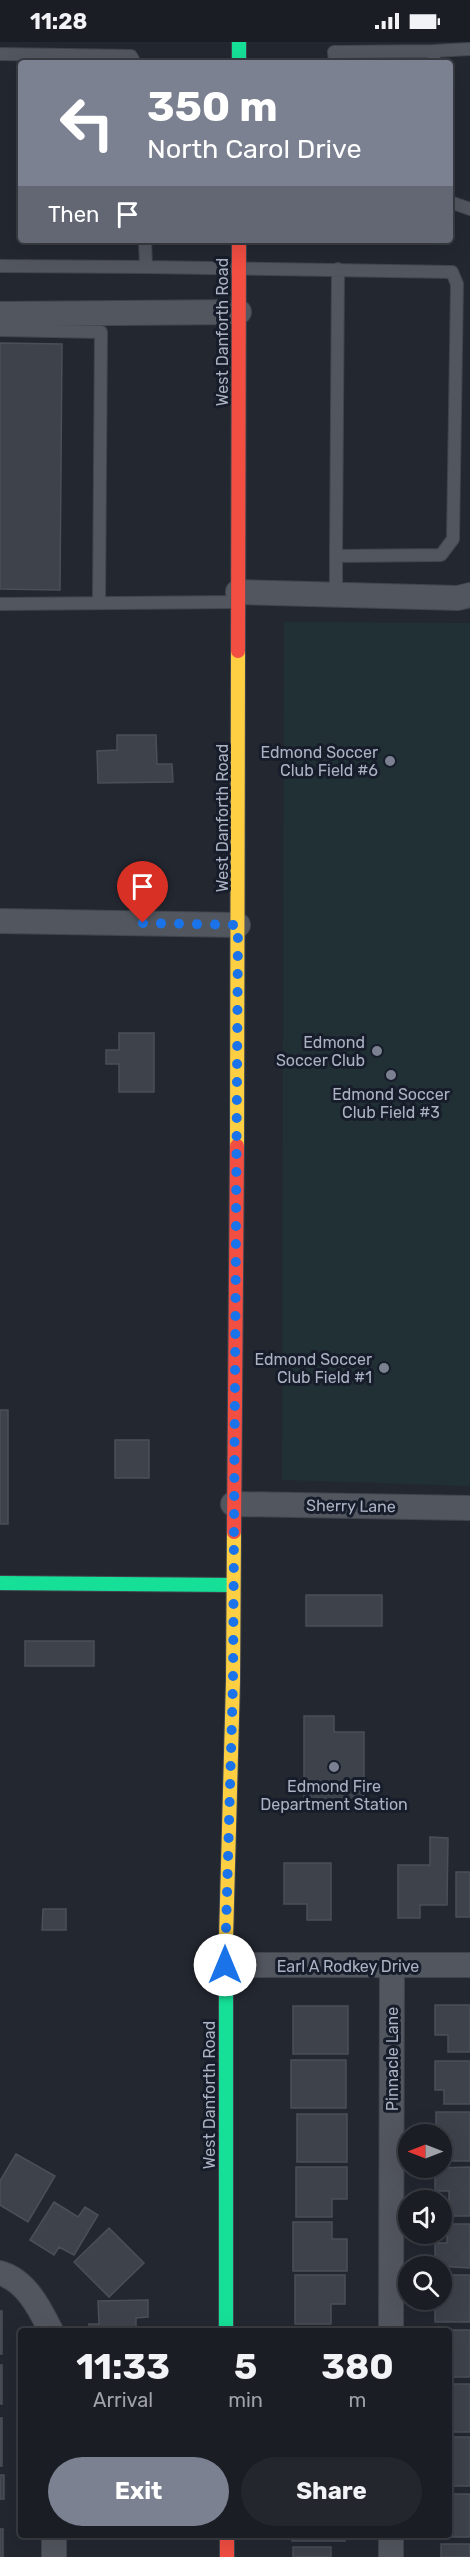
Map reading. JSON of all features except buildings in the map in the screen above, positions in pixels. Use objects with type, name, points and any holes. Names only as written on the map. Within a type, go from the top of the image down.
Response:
[{"type":"main road","points":[[239,42],[239,60]]},
{"type":"main road","name":"West Danforth Road","points":[[226,2328],[225,1965],[233,1681],[232,1504],[238,925],[239,243]]},
{"type":"main road","points":[[0,1582],[232,1585]]},
{"type":"main road","points":[[227,2538],[227,2557]]},
{"type":"street","points":[[0,314],[239,312]]},
{"type":"street","points":[[238,597],[336,594],[458,598],[470,595]]},
{"type":"street","points":[[0,921],[238,925]]},
{"type":"street","name":"Sherry Lane","points":[[232,1504],[470,1508]]},
{"type":"street","name":"Earl A Rodkey Drive","points":[[225,1965],[470,1965]]},
{"type":"street","name":"Pinnacle Lane","points":[[391,2328],[392,1966]]},
{"type":"street","points":[[0,2273],[11,2276],[36,2301],[50,2328]]},
{"type":"street","points":[[54,2538],[54,2557]]},
{"type":"street","points":[[391,2538],[391,2557]]},
{"type":"lane","points":[[334,60],[334,52],[402,47],[434,57],[470,49]]},
{"type":"lane","points":[[0,54],[131,56],[133,60]]},
{"type":"lane","points":[[453,203],[470,209]]},
{"type":"lane","points":[[145,243],[146,267]]},
{"type":"lane","points":[[0,266],[452,272],[457,284],[453,539],[441,555],[336,556]]},
{"type":"lane","points":[[336,594],[338,269]]},
{"type":"lane","points":[[0,330],[101,332],[99,602]]},
{"type":"lane","points":[[0,604],[238,597]]},
{"type":"shaded area","name":"Edmond Soccer Club","points":[[284,622],[470,623],[470,1486],[282,1480]]},
{"type":"traffic: fast","points":[[239,42],[239,60]]},
{"type":"traffic: fast","points":[[0,1583],[233,1585]]},
{"type":"traffic: fast","points":[[226,1939],[226,2328]]},
{"type":"traffic: slow","points":[[237,1146],[238,651]]},
{"type":"traffic: slow","points":[[226,1939],[233,1681],[234,1532]]},
{"type":"traffic: jam","points":[[238,651],[239,243]]},
{"type":"traffic: jam","points":[[234,1532],[237,1146]]},
{"type":"traffic: jam","points":[[227,2538],[227,2557]]},
{"type":"place","name":"Edmond Soccer Club Field #6","points":[[390,761]]},
{"type":"place","name":"Edmond Soccer Club","points":[[377,1051]]},
{"type":"place","name":"Edmond Soccer Club Field #3","points":[[391,1075]]},
{"type":"place","name":"Edmond Soccer Club Field #1","points":[[384,1368]]},
{"type":"place","name":"Edmond Fire Department Station","points":[[334,1767]]},
{"type":"route","points":[[143,923],[238,925],[232,1504],[233,1681],[225,1965]]}]
